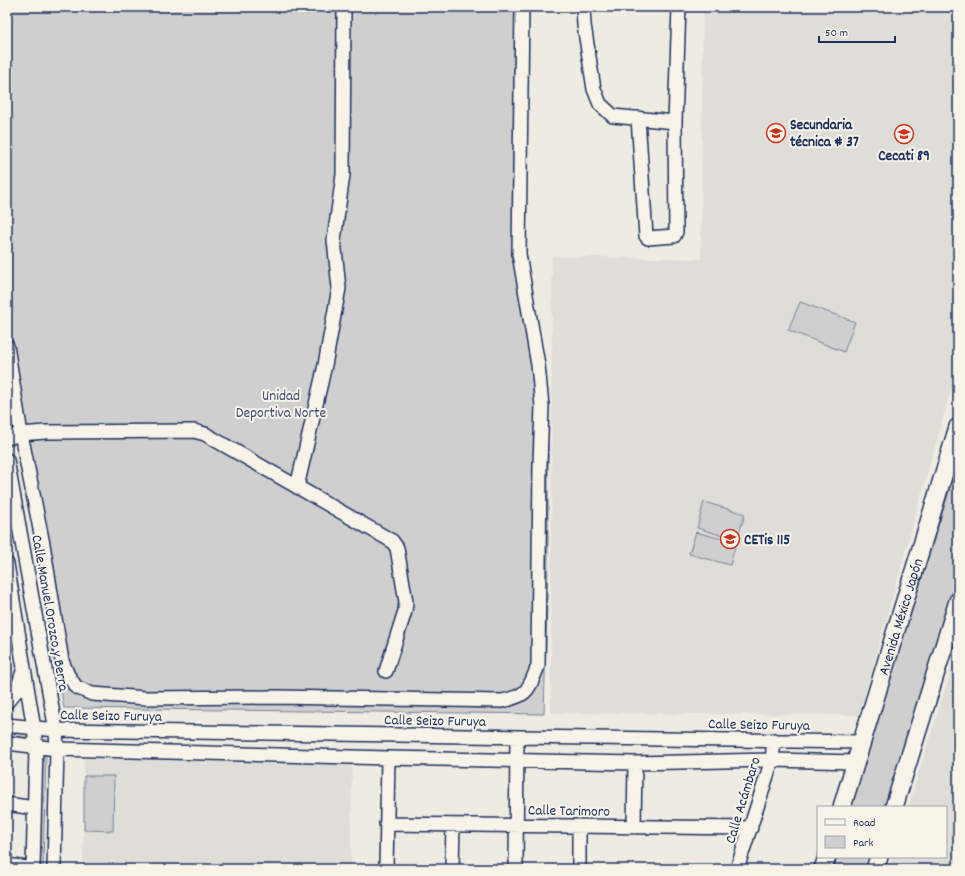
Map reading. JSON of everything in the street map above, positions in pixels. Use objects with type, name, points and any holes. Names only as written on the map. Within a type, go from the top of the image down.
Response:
[{"type":"main road","name":"Avenida México Japón","points":[[842,806],[958,427]]},
{"type":"main road","points":[[894,806],[958,601]]},
{"type":"main road","points":[[823,869],[827,858]]},
{"type":"main road","points":[[875,869],[879,858]]},
{"type":"street","points":[[297,487],[325,365],[339,288],[334,240],[343,175],[344,7]]},
{"type":"street","points":[[7,346],[21,434],[43,544],[62,660],[68,675],[76,687],[92,694],[146,698],[277,697],[502,701],[524,694],[531,683],[538,666],[542,406],[538,365],[519,254],[522,7]]},
{"type":"street","points":[[583,7],[584,25],[594,89],[600,104],[613,116],[675,122]]},
{"type":"street","points":[[638,118],[646,236],[648,238],[674,236],[676,232],[675,122],[679,7]]},
{"type":"street","points":[[7,438],[21,434],[194,431],[205,434],[392,541],[397,548],[406,602],[405,611],[386,671]]},
{"type":"street","name":"Calle Manuel Orozco y Berra","points":[[7,460],[56,730],[57,749],[54,869]]},
{"type":"street","points":[[7,564],[25,665],[36,747],[33,869],[7,866]]},
{"type":"street","points":[[7,702],[18,690],[25,665]]},
{"type":"street","name":"Calle Seizo Furuya","points":[[7,725],[34,729],[56,730],[862,742]]},
{"type":"street","points":[[516,869],[517,737]]},
{"type":"street","name":"Calle Acámbaro","points":[[737,869],[772,760],[774,740]]},
{"type":"street","points":[[7,744],[57,749],[388,758],[635,763],[772,760],[856,762]]},
{"type":"street","points":[[386,869],[388,758]]},
{"type":"street","points":[[634,826],[635,763]]},
{"type":"street","points":[[7,804],[34,808]]},
{"type":"street","name":"Calle Tarimoro","points":[[386,824],[751,828]]},
{"type":"street","points":[[452,869],[453,825]]},
{"type":"street","points":[[579,826],[579,869]]},
{"type":"shaded area","name":"CETis 115","points":[[703,7],[958,7],[958,365],[859,715],[551,713],[552,256],[701,259]]},
{"type":"shaded area","points":[[958,649],[958,869],[889,869],[892,858],[947,858],[947,806],[908,806]]},
{"type":"shaded area","points":[[84,759],[352,759],[351,869],[83,869]]},
{"type":"green space","name":"Unidad Deportiva Norte","points":[[7,7],[528,7],[525,258],[545,377],[548,447],[548,564],[544,714],[64,708],[7,368]]},
{"type":"green space","points":[[800,302],[855,322],[844,352],[788,330]]},
{"type":"green space","points":[[958,463],[958,580],[888,806],[850,806]]},
{"type":"green space","points":[[704,502],[745,514],[737,540],[697,528]]},
{"type":"green space","points":[[696,532],[736,543],[730,565],[689,554]]},
{"type":"green space","points":[[7,730],[26,733],[28,735],[26,738],[7,735]]},
{"type":"green space","points":[[45,752],[43,869],[38,869],[40,755]]},
{"type":"green space","points":[[84,776],[114,776],[113,831],[84,830]]},
{"type":"green space","points":[[834,858],[872,858],[868,869],[830,869]]},
{"type":"place","name":"Secundaria técnica # 37","points":[[776,133]]},
{"type":"place","name":"Cecati 89","points":[[904,134]]},
{"type":"place","name":"CETis 115","points":[[730,539]]}]
